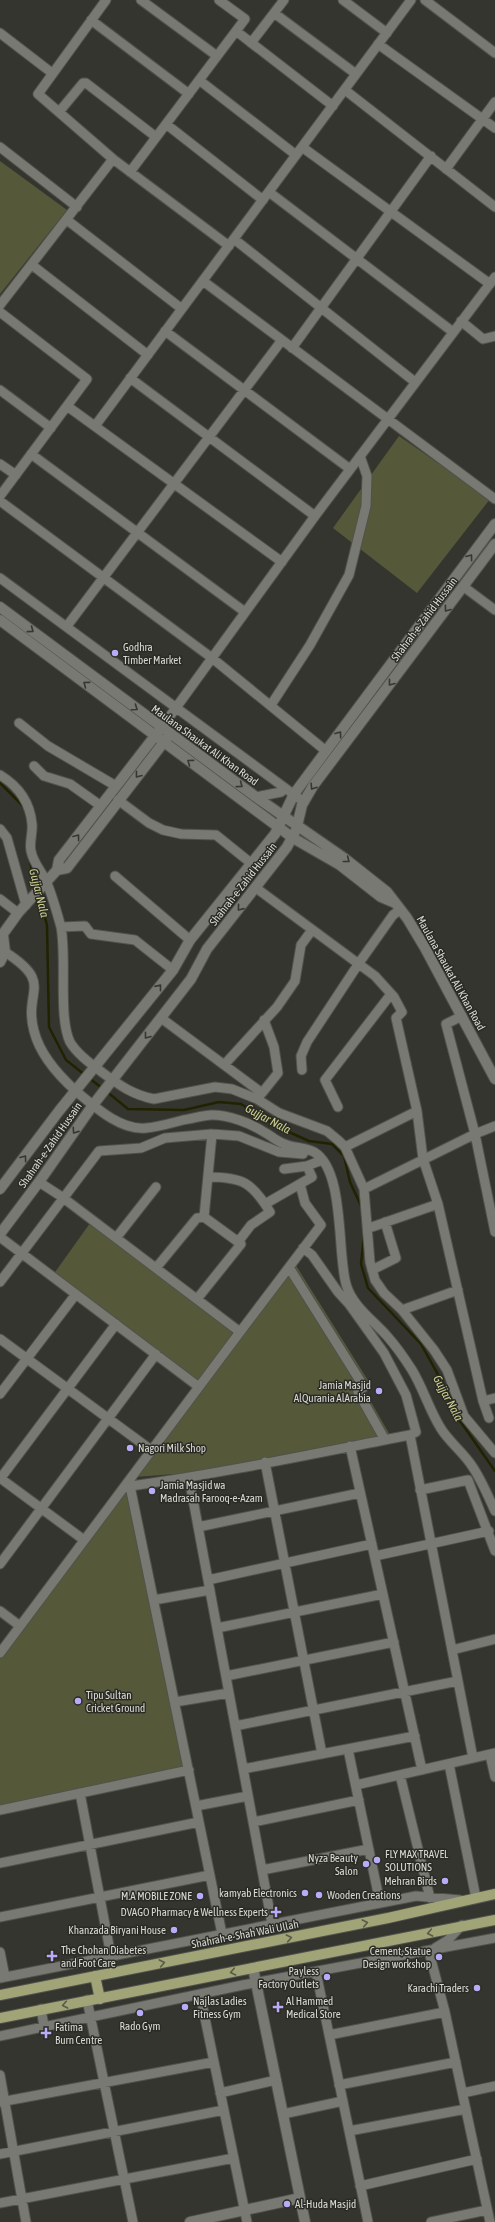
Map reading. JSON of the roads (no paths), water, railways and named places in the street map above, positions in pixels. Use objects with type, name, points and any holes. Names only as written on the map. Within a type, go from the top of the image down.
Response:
[{"type":"main road","name":"Shahrah-e-Zahid Hussain","points":[[0,1189],[173,970],[190,940],[252,864],[279,828],[294,794],[495,524]]},
{"type":"main road","name":"Shahrah-e-Zahid Hussain","points":[[0,1236],[96,1102],[195,974],[207,949],[256,888],[293,838],[298,826],[300,811],[313,786],[495,544]]},
{"type":"main road","name":"Maulana Shaukat Ali Khan Road","points":[[0,607],[256,797],[350,862],[387,892],[425,948],[495,1078]]},
{"type":"main road","name":"Maulana Shaukat Ali Khan Road","points":[[0,620],[279,828],[293,838],[340,865],[381,897],[397,906]]},
{"type":"main road","points":[[0,962],[5,952],[1,936],[18,913],[57,870],[59,860],[162,727]]},
{"type":"main road","points":[[57,870],[67,868],[171,733]]},
{"type":"main road","name":"Shahrah-e-Shah Wali Ullah","points":[[0,1995],[388,1918],[495,1894]]},
{"type":"main road","points":[[0,2018],[444,1931],[463,1925],[495,1921]]},
{"type":"main road","points":[[253,1968],[305,2222]]},
{"type":"main road","points":[[95,1976],[100,1999]]},
{"type":"main road","points":[[190,2222],[300,2198]]},
{"type":"street","points":[[106,0],[38,94],[130,172],[321,308],[416,382]]},
{"type":"street","points":[[141,0],[217,56]]},
{"type":"street","points":[[130,172],[245,19],[219,0]]},
{"type":"street","points":[[251,43],[284,0]]},
{"type":"street","points":[[343,0],[387,32]]},
{"type":"street","points":[[95,426],[411,0]]},
{"type":"street","points":[[425,0],[438,4],[495,53]]},
{"type":"street","points":[[274,13],[356,74]]},
{"type":"street","points":[[91,20],[189,94]]},
{"type":"street","points":[[236,31],[333,106]]},
{"type":"street","points":[[0,33],[52,73]]},
{"type":"street","points":[[378,44],[495,128]]},
{"type":"street","points":[[199,80],[296,156]]},
{"type":"street","points":[[59,112],[83,83],[86,83],[156,137]]},
{"type":"street","points":[[345,90],[495,207]]},
{"type":"street","points":[[446,168],[495,102]]},
{"type":"street","points":[[166,124],[263,200]]},
{"type":"street","points":[[0,147],[77,206]]},
{"type":"street","points":[[162,727],[315,516],[492,280],[391,212],[302,147]]},
{"type":"street","points":[[292,348],[431,156]]},
{"type":"street","points":[[0,305],[113,159]]},
{"type":"street","points":[[269,192],[453,332]]},
{"type":"street","points":[[67,220],[182,309]]},
{"type":"street","points":[[32,265],[148,355]]},
{"type":"street","points":[[203,281],[495,499]]},
{"type":"street","points":[[0,312],[87,379],[0,496]]},
{"type":"street","points":[[461,321],[483,339],[495,336]]},
{"type":"street","points":[[166,331],[350,469]]},
{"type":"street","points":[[67,626],[282,340]]},
{"type":"street","points":[[130,378],[315,516]]},
{"type":"street","points":[[0,390],[51,428]]},
{"type":"street","points":[[67,406],[282,562]]},
{"type":"street","points":[[31,454],[245,612]]},
{"type":"street","points":[[271,705],[310,645],[349,575],[366,506],[367,476],[360,456]]},
{"type":"street","points":[[0,464],[16,476]]},
{"type":"street","points":[[0,501],[212,658],[326,751]]},
{"type":"street","points":[[0,578],[304,802]]},
{"type":"street","points":[[464,587],[495,610]]},
{"type":"street","points":[[18,723],[48,746],[116,786]]},
{"type":"street","points":[[34,766],[44,776],[70,784],[101,806]]},
{"type":"street","points":[[0,775],[15,786],[25,798],[32,824],[30,844],[32,858],[61,927],[65,967],[64,1000],[66,1030],[75,1049],[93,1070],[111,1083],[154,1099],[215,1087],[232,1089],[259,1096]]},
{"type":"street","points":[[256,797],[281,792],[285,788]]},
{"type":"street","points":[[118,800],[149,823],[163,830],[181,834],[216,835],[252,864]]},
{"type":"street","points":[[0,829],[7,838],[26,905]]},
{"type":"street","points":[[115,876],[190,940]]},
{"type":"street","points":[[256,888],[375,976],[391,994],[402,1012],[396,1018],[417,1111],[423,1159],[438,1204],[483,1401],[489,1418]]},
{"type":"street","points":[[0,899],[18,913]]},
{"type":"street","points":[[302,1070],[301,1056],[307,1042],[359,963],[393,915],[397,906]]},
{"type":"street","points":[[61,927],[85,926],[91,934],[135,940],[173,970]]},
{"type":"street","points":[[224,1065],[277,1007],[295,981],[301,945],[312,930]]},
{"type":"street","points":[[5,952],[25,965],[32,976],[35,986],[32,1010],[33,1029],[40,1048],[54,1067],[78,1090],[96,1102],[123,1124],[134,1128],[146,1129],[212,1115],[238,1120],[261,1130],[282,1143],[314,1152],[322,1160],[332,1180],[339,1213],[340,1247],[346,1285],[358,1306],[388,1337],[412,1370],[441,1429],[472,1466],[495,1510]]},
{"type":"street","points":[[338,1107],[324,1080],[391,994]]},
{"type":"street","points":[[462,1016],[446,1024],[475,1134],[495,1232]]},
{"type":"street","points":[[161,1018],[224,1065],[279,1113],[327,1131],[345,1148],[364,1189],[372,1270],[375,1280],[384,1292],[402,1310],[434,1350],[447,1370],[464,1416],[495,1453]]},
{"type":"street","points":[[259,1096],[278,1073],[274,1047],[264,1020]]},
{"type":"street","points":[[345,1148],[417,1111]]},
{"type":"street","points":[[364,1189],[423,1159],[495,1126]]},
{"type":"street","points":[[204,1217],[212,1134]]},
{"type":"street","points":[[0,1282],[62,1197],[99,1151],[141,1148],[165,1138],[212,1134],[239,1136],[279,1152],[303,1154]]},
{"type":"street","points":[[284,1169],[307,1166],[322,1160]]},
{"type":"street","points":[[265,1204],[312,1177],[307,1166]]},
{"type":"street","points":[[208,1177],[230,1177],[249,1185],[259,1194],[270,1212],[251,1225],[238,1242]]},
{"type":"street","points":[[39,1182],[62,1197],[240,1332]]},
{"type":"street","points":[[0,1653],[84,1540],[130,1483],[151,1450],[321,1225],[305,1203],[300,1184]]},
{"type":"street","points":[[116,1238],[156,1188]]},
{"type":"street","points":[[369,1228],[438,1204]]},
{"type":"street","points":[[156,1268],[197,1218],[204,1217],[241,1244],[197,1299]]},
{"type":"street","points":[[372,1270],[396,1258],[385,1222]]},
{"type":"street","points":[[0,1236],[199,1387]]},
{"type":"street","points":[[130,1483],[189,1478],[410,1435],[416,1432],[406,1395],[384,1353],[312,1255],[303,1248]]},
{"type":"street","points":[[290,1268],[364,1387],[358,1392],[385,1440]]},
{"type":"street","points":[[402,1310],[458,1290]]},
{"type":"street","points":[[0,1394],[76,1294]]},
{"type":"street","points":[[84,1540],[0,1479],[116,1324]]},
{"type":"street","points":[[0,1339],[151,1450]]},
{"type":"street","points":[[0,1564],[156,1354]]},
{"type":"street","points":[[483,1401],[495,1398]]},
{"type":"street","points":[[410,1435],[473,1758]]},
{"type":"street","points":[[350,1446],[422,1770]]},
{"type":"street","points":[[265,1462],[322,1754]]},
{"type":"street","points":[[189,1478],[272,1924]]},
{"type":"street","points":[[420,1490],[468,1480],[495,1551]]},
{"type":"street","points":[[130,1483],[222,1934]]},
{"type":"street","points":[[198,1526],[360,1493]]},
{"type":"street","points":[[375,1556],[489,1532]]},
{"type":"street","points":[[208,1580],[372,1544]]},
{"type":"street","points":[[154,1600],[210,1590]]},
{"type":"street","points":[[217,1628],[383,1594]]},
{"type":"street","points":[[0,1611],[20,1626]]},
{"type":"street","points":[[452,1650],[495,1639]]},
{"type":"street","points":[[226,1676],[394,1642]]},
{"type":"street","points":[[235,1726],[405,1693],[458,1681]]},
{"type":"street","points":[[175,1702],[229,1693]]},
{"type":"street","points":[[243,1769],[415,1736]]},
{"type":"street","points":[[348,1749],[380,1903]]},
{"type":"street","points":[[356,1785],[492,1754],[495,1777]]},
{"type":"street","points":[[449,1764],[476,1898]]},
{"type":"street","points":[[0,1810],[189,1770]]},
{"type":"street","points":[[400,1775],[430,1898]]},
{"type":"street","points":[[80,1793],[111,1956]]},
{"type":"street","points":[[196,1806],[248,1796]]},
{"type":"street","points":[[253,1822],[359,1800]]},
{"type":"street","points":[[0,1862],[199,1822]]},
{"type":"street","points":[[262,1870],[370,1849]]},
{"type":"street","points":[[0,1917],[210,1875]]},
{"type":"street","points":[[0,1952],[3,1978],[416,1896],[466,1901]]},
{"type":"street","points":[[429,1952],[448,1940],[463,1925]]},
{"type":"street","points":[[0,2036],[200,1994],[429,1952],[495,1938]]},
{"type":"street","points":[[429,1952],[445,2012],[487,2210],[490,2222],[495,2221]]},
{"type":"street","points":[[316,1972],[368,2222]]},
{"type":"street","points":[[175,1984],[178,1999]]},
{"type":"street","points":[[200,1994],[247,2222]]},
{"type":"street","points":[[87,2000],[92,2016],[133,2222]]},
{"type":"street","points":[[41,2009],[44,2026]]},
{"type":"street","points":[[329,2035],[445,2012]]},
{"type":"street","points":[[2,2102],[214,2062]]},
{"type":"street","points":[[339,2084],[456,2062]]},
{"type":"street","points":[[0,2075],[2,2102],[14,2152],[26,2222]]},
{"type":"street","points":[[220,2093],[276,2080]]},
{"type":"street","points":[[463,2093],[495,2086]]},
{"type":"street","points":[[283,2114],[343,2101]]},
{"type":"street","points":[[349,2131],[466,2109]]},
{"type":"street","points":[[0,2154],[224,2110]]},
{"type":"street","points":[[0,2203],[234,2158]]},
{"type":"street","points":[[360,2186],[477,2159]]},
{"type":"street","points":[[431,2222],[487,2210]]},
{"type":"waterway","name":"Gujjar Nala","points":[[0,783],[24,807]]},
{"type":"waterway","name":"Gujjar Nala","points":[[30,861],[36,890]]},
{"type":"waterway","name":"Gujjar Nala","points":[[38,894],[47,925],[49,1027],[66,1060],[85,1075]]},
{"type":"waterway","name":"Gujjar Nala","points":[[89,1078],[102,1088]]},
{"type":"waterway","name":"Gujjar Nala","points":[[106,1091],[128,1109],[184,1110],[219,1102],[241,1104],[282,1129],[309,1141],[332,1144],[344,1156],[350,1182],[362,1208]]},
{"type":"waterway","name":"Gujjar Nala","points":[[364,1235],[361,1264],[368,1288],[421,1344],[441,1380],[458,1418],[495,1471]]},
{"type":"place","name":"Godhra Timber Market","points":[[115,653]]},
{"type":"place","name":"Jamia Masjid AlQurania AlArabia","points":[[379,1391]]},
{"type":"place","name":"Nagori Milk Shop","points":[[130,1448]]},
{"type":"place","name":"Jamia Masjid wa Madrasah Farooq-e-Azam","points":[[152,1491]]},
{"type":"place","name":"Tipu Sultan Cricket Ground","points":[[78,1701]]},
{"type":"place","name":"FLY MAX TRAVEL SOLUTIONS","points":[[377,1860]]},
{"type":"place","name":"Nyza Beauty Salon","points":[[366,1864]]},
{"type":"place","name":"Mehran Birds","points":[[445,1881]]},
{"type":"place","name":"kamyab Electronics","points":[[305,1893]]},
{"type":"place","name":"Wooden Creations","points":[[319,1895]]},
{"type":"place","name":"M.A MOBILE ZONE","points":[[200,1896]]},
{"type":"place","name":"DVAGO Pharmacy & Wellness Experts","points":[[276,1912]]},
{"type":"place","name":"Khanzada Biryani House","points":[[174,1930]]},
{"type":"place","name":"The Chohan Diabetes and Foot Care","points":[[52,1956]]},
{"type":"place","name":"Cement, Statue Design workshop","points":[[439,1957]]},
{"type":"place","name":"Payless Factory Outlets","points":[[327,1977]]},
{"type":"place","name":"Karachi Traders","points":[[477,1988]]},
{"type":"place","name":"Najlas Ladies Fitness Gym","points":[[185,2007]]},
{"type":"place","name":"Al Hammed Medical Store","points":[[278,2007]]},
{"type":"place","name":"Rado Gym","points":[[140,2013]]},
{"type":"place","name":"Fatima Burn Centre","points":[[46,2033]]},
{"type":"place","name":"Al-Huda Masjid","points":[[287,2204]]}]
